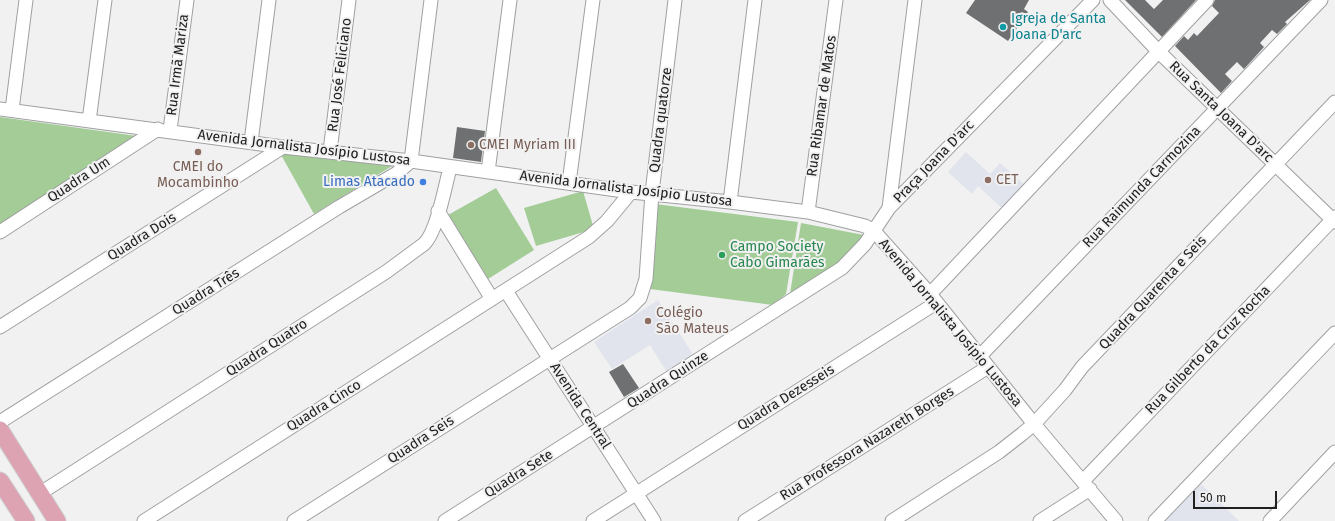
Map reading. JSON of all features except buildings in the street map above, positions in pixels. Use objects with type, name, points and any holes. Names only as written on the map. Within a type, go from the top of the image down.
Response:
[{"type":"main road","points":[[0,430],[57,521]]},
{"type":"main road","points":[[0,481],[26,521]]},
{"type":"street","points":[[6,110],[26,0]]},
{"type":"street","points":[[89,121],[105,0]]},
{"type":"street","name":"Rua Irmã Mariza","points":[[164,129],[187,0]]},
{"type":"street","points":[[251,142],[269,0]]},
{"type":"street","name":"Rua José Feliciano","points":[[330,151],[349,0]]},
{"type":"street","points":[[411,161],[431,0]]},
{"type":"street","points":[[488,172],[510,0]]},
{"type":"street","points":[[569,183],[593,0]]},
{"type":"street","name":"Quadra quatorze","points":[[548,358],[630,308],[640,298],[646,279],[652,193],[676,0]]},
{"type":"street","points":[[730,202],[755,0]]},
{"type":"street","name":"Rua Ribamar de Matos","points":[[808,212],[836,0]]},
{"type":"street","name":"Praça Joana D'arc","points":[[889,208],[915,0]]},
{"type":"street","name":"Praça Joana D'arc","points":[[889,208],[1093,0]]},
{"type":"street","name":"Rua Santa Joana D'arc","points":[[1110,0],[1158,51],[1334,220]]},
{"type":"street","name":"Quadra Dezesseis","points":[[593,521],[933,299],[1158,51],[1207,0]]},
{"type":"street","name":"Rua Raimunda Carmozina","points":[[984,362],[1217,108],[1321,0]]},
{"type":"street","points":[[1274,164],[1335,102]]},
{"type":"street","name":"Avenida Jornalista Josípio Lustosa","points":[[6,110],[164,129],[283,147],[411,161],[450,168],[631,192],[652,193],[808,212],[864,226],[874,231],[933,299],[1034,424],[1116,521]]},
{"type":"street","name":"Quadra Um","points":[[0,232],[164,129]]},
{"type":"street","name":"Quadra Dois","points":[[0,327],[283,147]]},
{"type":"street","name":"Quadra Três","points":[[0,422],[339,207],[396,173],[411,161]]},
{"type":"street","name":"Quadra Quarenta e Seis","points":[[892,521],[999,452],[1034,424],[1065,390],[1082,367],[1274,164]]},
{"type":"street","name":"Quadra Quatro","points":[[39,494],[406,259],[427,242],[438,211],[450,168]]},
{"type":"street","points":[[506,291],[589,237],[607,222],[631,192]]},
{"type":"street","name":"Quadra Quinze","points":[[594,427],[842,268],[856,256],[889,208]]},
{"type":"street","points":[[438,211],[492,299]]},
{"type":"street","name":"Rua Gilberto da Cruz Rocha","points":[[1040,521],[1056,517],[1334,220]]},
{"type":"street","name":"Quadra Cinco","points":[[144,521],[506,291]]},
{"type":"street","name":"Avenida Central","points":[[506,291],[654,521]]},
{"type":"street","points":[[1155,521],[1335,333]]},
{"type":"street","name":"Quadra Seis","points":[[294,521],[548,358]]},
{"type":"street","name":"Rua Professora Nazareth Borges","points":[[746,521],[984,362]]},
{"type":"street","name":"Quadra Sete","points":[[445,521],[594,427]]},
{"type":"street","points":[[1270,521],[1335,452]]},
{"type":"shaded area","name":"CET","points":[[966,152],[990,174],[1000,163],[1025,185],[1004,210],[978,186],[972,194],[948,172]]},
{"type":"shaded area","name":"Colégio São Mateus","points":[[658,300],[694,356],[668,374],[650,345],[612,369],[594,342]]},
{"type":"shaded area","points":[[1201,484],[1239,521],[1164,521]]},
{"type":"green space","points":[[0,117],[137,136],[0,224]]},
{"type":"green space","points":[[280,153],[392,166],[314,214]]},
{"type":"green space","points":[[496,188],[534,250],[488,279],[448,215]]},
{"type":"green space","points":[[583,191],[594,229],[536,246],[524,208]]},
{"type":"green space","name":"Campo Society Cabo Gimarães","points":[[655,204],[798,222],[786,294],[773,305],[650,289]]},
{"type":"green space","points":[[801,223],[864,235],[837,266],[790,294]]},
{"type":"place","name":"Igreja de Santa Joana D'arc","points":[[1003,27]]},
{"type":"place","name":"CMEI Myriam III","points":[[471,145]]},
{"type":"place","name":"CMEI do Mocambinho","points":[[198,152]]},
{"type":"place","name":"CET","points":[[988,180]]},
{"type":"place","name":"Limas Atacado","points":[[423,182]]},
{"type":"place","name":"Campo Society Cabo Gimarães","points":[[722,255]]},
{"type":"place","name":"Colégio São Mateus","points":[[648,321]]}]
